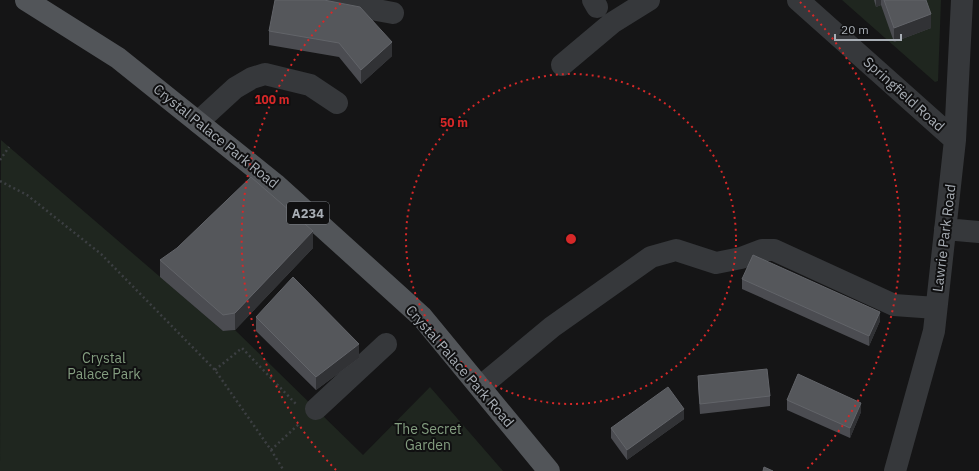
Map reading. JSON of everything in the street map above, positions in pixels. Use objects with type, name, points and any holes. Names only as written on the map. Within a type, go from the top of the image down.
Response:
[{"type":"main road","name":"Crystal Palace Park Road","points":[[26,0],[118,58],[275,184],[422,317],[549,471]]},
{"type":"street","points":[[562,65],[612,23],[649,0]]},
{"type":"street","name":"Springfield Road","points":[[798,0],[955,140]]},
{"type":"street","name":"Lawrie Park Road","points":[[895,471],[934,331],[955,140],[962,0]]},
{"type":"street","points":[[328,1],[393,13]]},
{"type":"street","points":[[198,122],[235,88],[252,78],[266,74],[310,85],[337,103]]},
{"type":"street","points":[[945,229],[979,232]]},
{"type":"street","points":[[480,387],[552,327],[651,257],[676,250],[716,263],[741,258],[762,250],[774,250],[894,305],[936,308]]},
{"type":"street","points":[[312,413],[386,344]]},
{"type":"path","points":[[0,160],[9,147]]},
{"type":"path","points":[[0,181],[27,195],[102,254],[214,370],[271,450],[284,471]]},
{"type":"path","points":[[214,370],[242,348],[312,413],[271,450]]},
{"type":"green space","points":[[842,0],[941,0],[938,81],[935,82]]},
{"type":"green space","name":"Crystal Palace Park","points":[[1,140],[223,331],[235,330],[363,455],[430,387],[503,471],[0,471]]},
{"type":"building","points":[[275,0],[324,0],[360,7],[392,42],[361,70],[339,43],[269,31]]},
{"type":"building","points":[[884,0],[926,0],[931,14],[894,28]]},
{"type":"building","points":[[251,177],[313,231],[235,313],[223,315],[160,260],[177,248]]},
{"type":"building","points":[[753,255],[880,312],[869,336],[742,279]]},
{"type":"building","points":[[293,277],[359,344],[316,377],[256,317]]},
{"type":"building","points":[[767,369],[770,396],[700,404],[698,376]]},
{"type":"building","points":[[798,374],[861,403],[850,428],[787,400]]},
{"type":"building","points":[[668,387],[684,409],[627,450],[611,428]]},
{"type":"building","points":[[764,467],[773,471],[763,471]]},
{"type":"park label","name":"The Secret Garden","points":[[428,438]]}]
